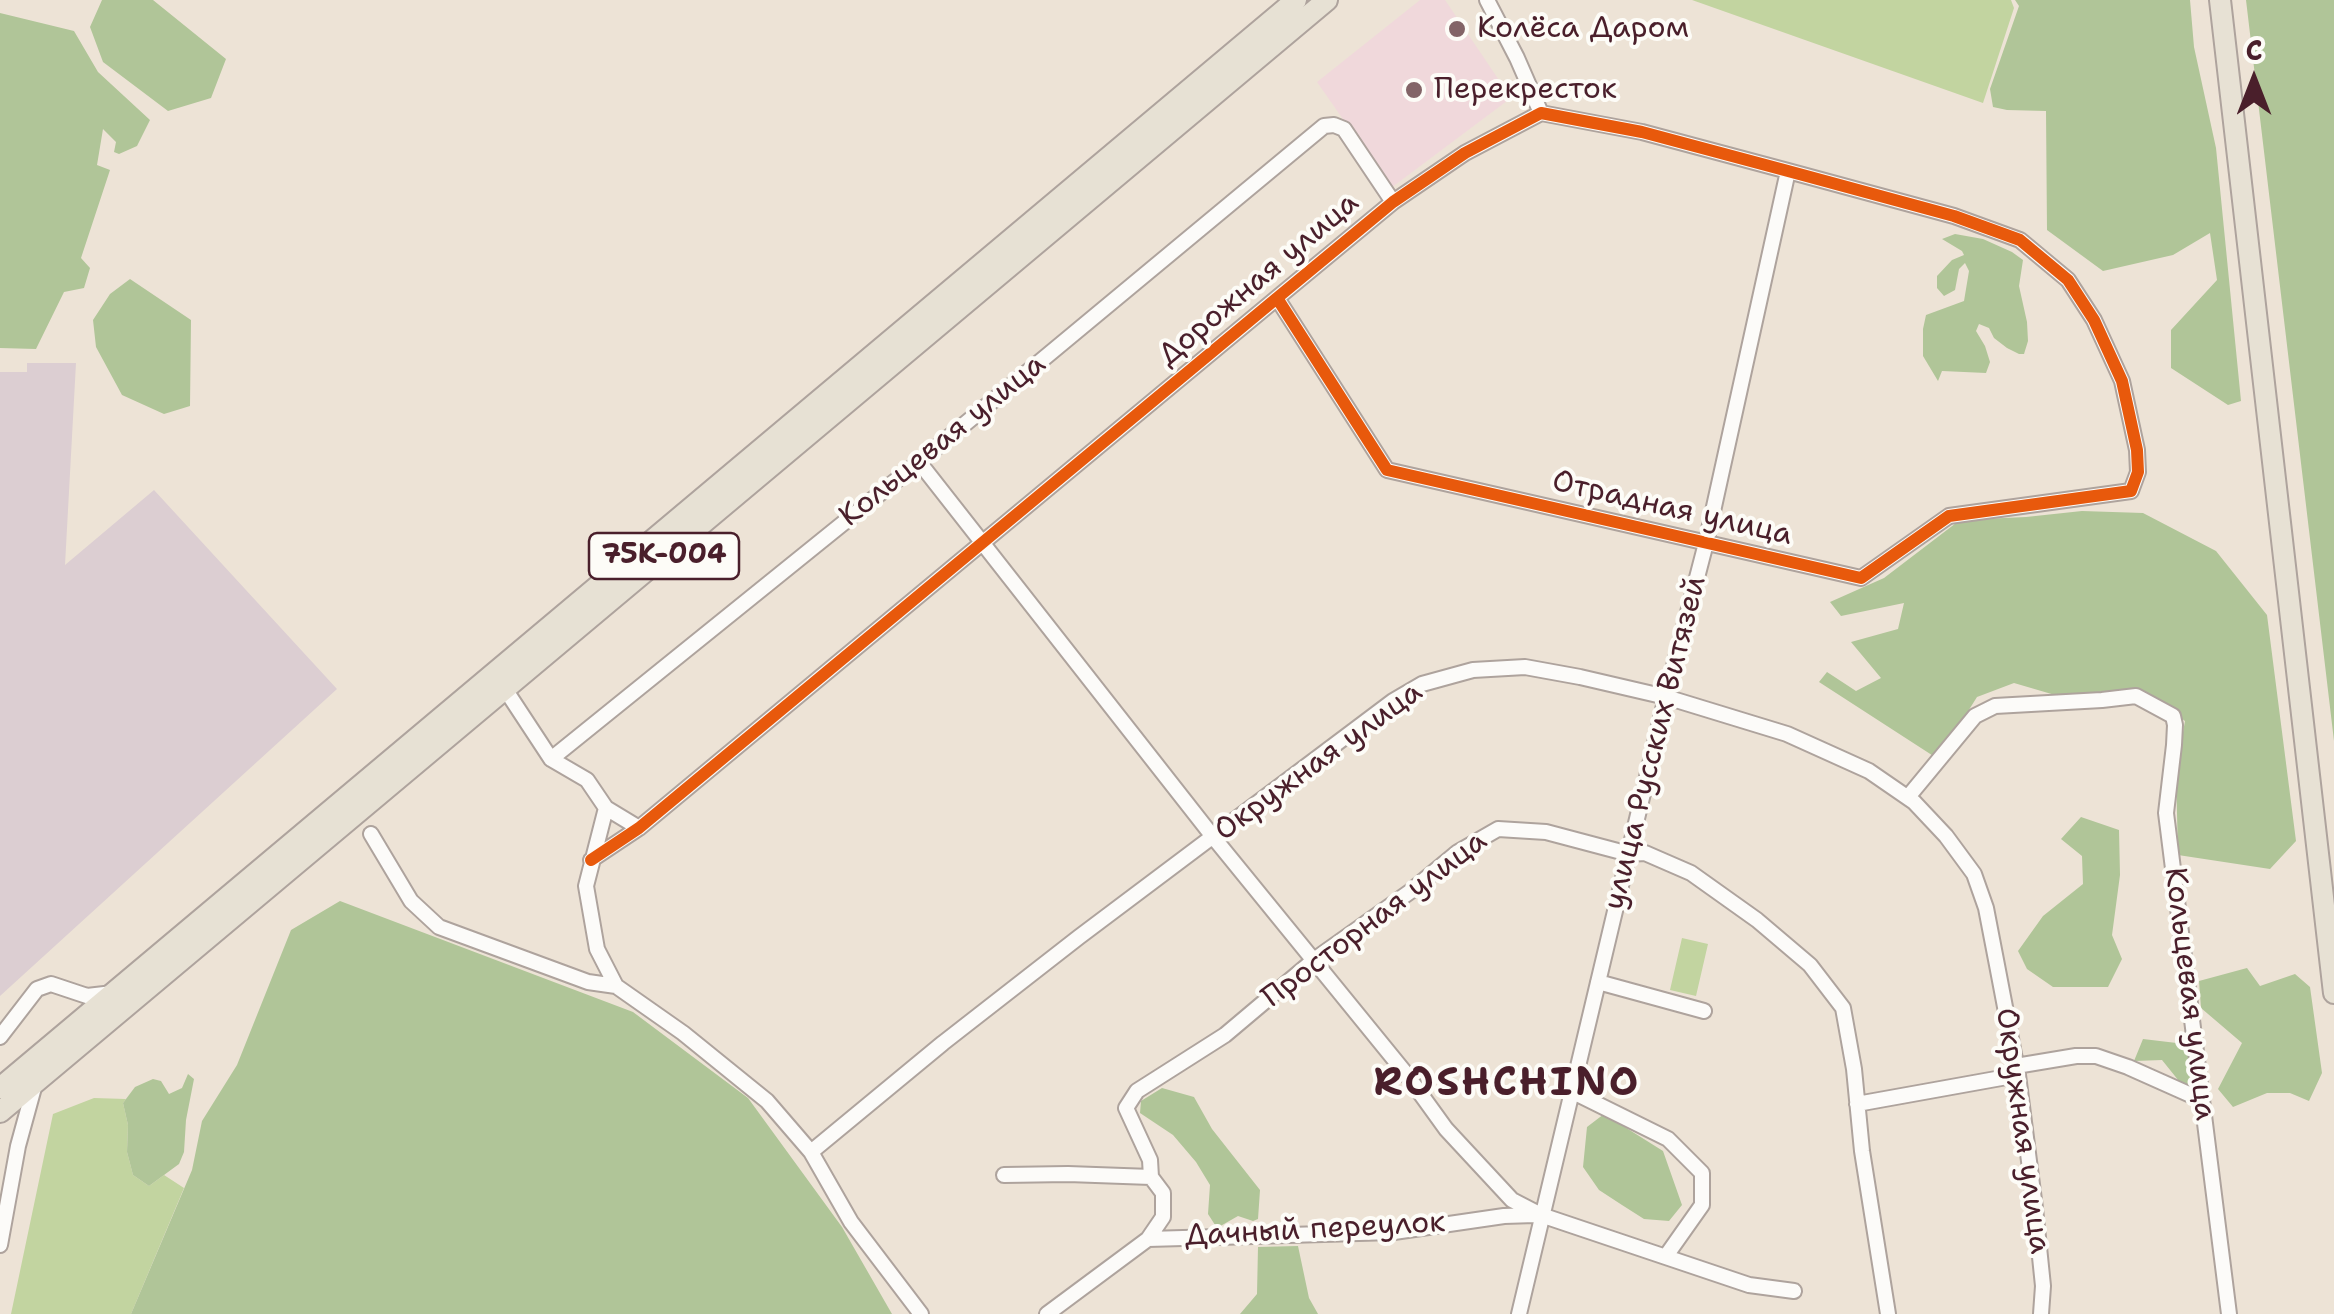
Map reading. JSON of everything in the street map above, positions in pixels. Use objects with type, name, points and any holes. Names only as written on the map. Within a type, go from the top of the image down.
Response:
[{"type":"highway","name":"75К-004","points":[[0,1088],[1296,0]]},
{"type":"highway","name":"75К-004","points":[[0,1112],[1327,0]]},
{"type":"highway","points":[[2220,0],[2334,993]]},
{"type":"street","points":[[1487,0],[1541,113],[1642,132],[1788,170]]},
{"type":"street","name":"Дорожная улица","points":[[591,860],[638,828],[1393,202],[1465,153],[1541,113]]},
{"type":"street","name":"Кольцевая улица","points":[[551,758],[920,462],[1324,126],[1334,124],[1344,129],[1393,202]]},
{"type":"street","name":"Отрадная улица","points":[[1276,298],[1388,470],[1861,578],[1949,516],[2131,490],[2138,472],[2137,450],[2122,381],[2094,320],[2068,280],[2020,240],[1954,216],[1788,170]]},
{"type":"street","name":"улица Русских Витязей","points":[[1519,1314],[1706,543],[1788,170]]},
{"type":"street","points":[[920,462],[1446,1129],[1512,1200],[1541,1215],[1749,1285],[1794,1290]]},
{"type":"street","name":"Окружная улица","points":[[811,1152],[1048,961],[1393,701],[1422,684],[1473,670],[1525,667],[1580,676],[1787,734],[1870,771],[1908,797],[1946,836],[1974,874],[1986,908],[2017,1070],[2043,1286],[2041,1314]]},
{"type":"street","points":[[506,688],[551,758],[587,780],[606,808],[638,828]]},
{"type":"street","name":"Кольцевая улица","points":[[1908,797],[1975,716],[1996,706],[2136,696],[2173,716],[2166,813],[2229,1314]]},
{"type":"street","points":[[606,808],[586,886],[597,949],[616,986]]},
{"type":"street","name":"Просторная улица","points":[[1148,1239],[1164,1216],[1164,1193],[1151,1177],[1150,1160],[1126,1108],[1137,1092],[1224,1035],[1314,960],[1458,852],[1498,828],[1546,832],[1629,854],[1644,853],[1691,874],[1758,920],[1810,966],[1843,1008],[1888,1314]]},
{"type":"street","points":[[371,834],[411,901],[439,927],[588,982],[616,986],[684,1033],[768,1101],[811,1152],[851,1222],[920,1314]]},
{"type":"street","points":[[1598,982],[1704,1011]]},
{"type":"street","points":[[0,1037],[37,989],[51,984],[88,996],[114,992]]},
{"type":"street","points":[[64,1035],[74,1018],[72,992]]},
{"type":"street","points":[[1857,1104],[2076,1056],[2096,1056],[2128,1067],[2202,1100]]},
{"type":"street","points":[[0,1245],[18,1146],[36,1082]]},
{"type":"street","points":[[1571,1092],[1668,1138],[1702,1174],[1702,1205],[1666,1256]]},
{"type":"street","points":[[1004,1175],[1151,1177]]},
{"type":"street","name":"Дачный переулок","points":[[1148,1239],[1394,1232],[1504,1216],[1541,1215]]},
{"type":"street","points":[[1047,1314],[1148,1239]]},
{"type":"shaded area","name":"Перекресток","points":[[1420,0],[1445,0],[1511,98],[1391,188],[1317,82]]},
{"type":"shaded area","points":[[27,363],[76,363],[65,565],[154,490],[337,689],[0,996],[0,372],[27,372]]},
{"type":"green space","points":[[102,0],[153,0],[226,59],[211,98],[168,111],[103,62],[90,27]]},
{"type":"green space","points":[[1692,0],[2011,0],[2014,8],[1983,103]]},
{"type":"green space","points":[[2015,0],[2190,0],[2194,47],[2216,148],[2241,401],[2228,405],[2171,368],[2171,330],[2217,280],[2210,233],[2173,255],[2103,271],[2047,230],[2046,111],[1993,107],[1990,89],[2019,6]]},
{"type":"green space","points":[[2246,0],[2334,0],[2334,741],[2332,724]]},
{"type":"green space","points":[[0,13],[74,31],[98,72],[150,120],[137,146],[119,154],[114,152],[116,142],[103,129],[97,165],[110,170],[81,258],[90,268],[84,288],[64,292],[36,349],[0,348]]},
{"type":"green space","points":[[1955,234],[1983,239],[2023,260],[2019,286],[2028,341],[2024,354],[2019,354],[1979,324],[1976,331],[1990,362],[1986,373],[1942,371],[1938,381],[1923,356],[1923,329],[1926,315],[1964,301],[1969,271],[1965,263],[1959,269],[1955,290],[1944,296],[1937,288],[1937,276],[1952,260],[1964,255],[1942,239]]},
{"type":"green space","points":[[130,279],[191,320],[190,406],[164,414],[122,395],[96,347],[93,320],[110,294]]},
{"type":"green space","points":[[2082,511],[2143,513],[2216,551],[2267,615],[2296,841],[2270,869],[2178,855],[2176,772],[2185,721],[2139,688],[2072,700],[2014,683],[1977,697],[1938,759],[1819,682],[1827,672],[1856,691],[1881,678],[1851,642],[1898,629],[1904,603],[1841,616],[1830,602],[1884,578],[1960,520]]},
{"type":"green space","points":[[2081,817],[2119,830],[2120,875],[2112,935],[2122,959],[2108,987],[2053,987],[2027,969],[2018,951],[2043,916],[2083,884],[2082,856],[2061,839]]},
{"type":"green space","points":[[340,901],[633,1012],[748,1098],[842,1227],[892,1314],[131,1314],[192,1170],[202,1121],[237,1065],[291,930]]},
{"type":"green space","points":[[1682,938],[1708,944],[1696,996],[1670,990]]},
{"type":"green space","points":[[2247,968],[2260,986],[2295,974],[2310,987],[2322,1073],[2309,1101],[2290,1093],[2267,1093],[2233,1107],[2218,1089],[2242,1043],[2201,1008],[2199,981]]},
{"type":"green space","points":[[2143,1039],[2185,1044],[2197,1080],[2187,1091],[2162,1060],[2134,1061]]},
{"type":"green space","points":[[188,1074],[194,1079],[184,1152],[179,1164],[149,1186],[133,1175],[123,1103],[135,1087],[153,1079],[161,1081],[169,1094],[182,1088]]},
{"type":"green space","points":[[1162,1088],[1194,1097],[1212,1129],[1260,1190],[1258,1219],[1238,1216],[1217,1228],[1208,1214],[1210,1185],[1196,1162],[1173,1135],[1140,1113],[1141,1101]]},
{"type":"green space","points":[[94,1098],[126,1099],[123,1103],[128,1125],[127,1152],[133,1175],[149,1186],[164,1175],[184,1188],[131,1314],[11,1314],[53,1114]]},
{"type":"green space","points":[[1604,1114],[1663,1151],[1682,1205],[1669,1221],[1644,1219],[1599,1190],[1583,1167],[1587,1127]]},
{"type":"green space","points":[[1298,1246],[1309,1298],[1318,1314],[1240,1314],[1257,1294],[1258,1247]]},
{"type":"cycle path","points":[[591,860],[639,828],[1277,298],[1393,202],[1465,153],[1541,113],[1642,132],[1954,216],[2020,240],[2068,280],[2094,320],[2122,381],[2138,472],[2131,491],[1949,516],[1861,578],[1387,470],[1277,298]]},
{"type":"place","name":"Колёса Даром","points":[[1457,29]]},
{"type":"place","name":"Перекресток","points":[[1414,90]]},
{"type":"district","name":"ROSHCHINO","points":[[1507,1085]]}]
